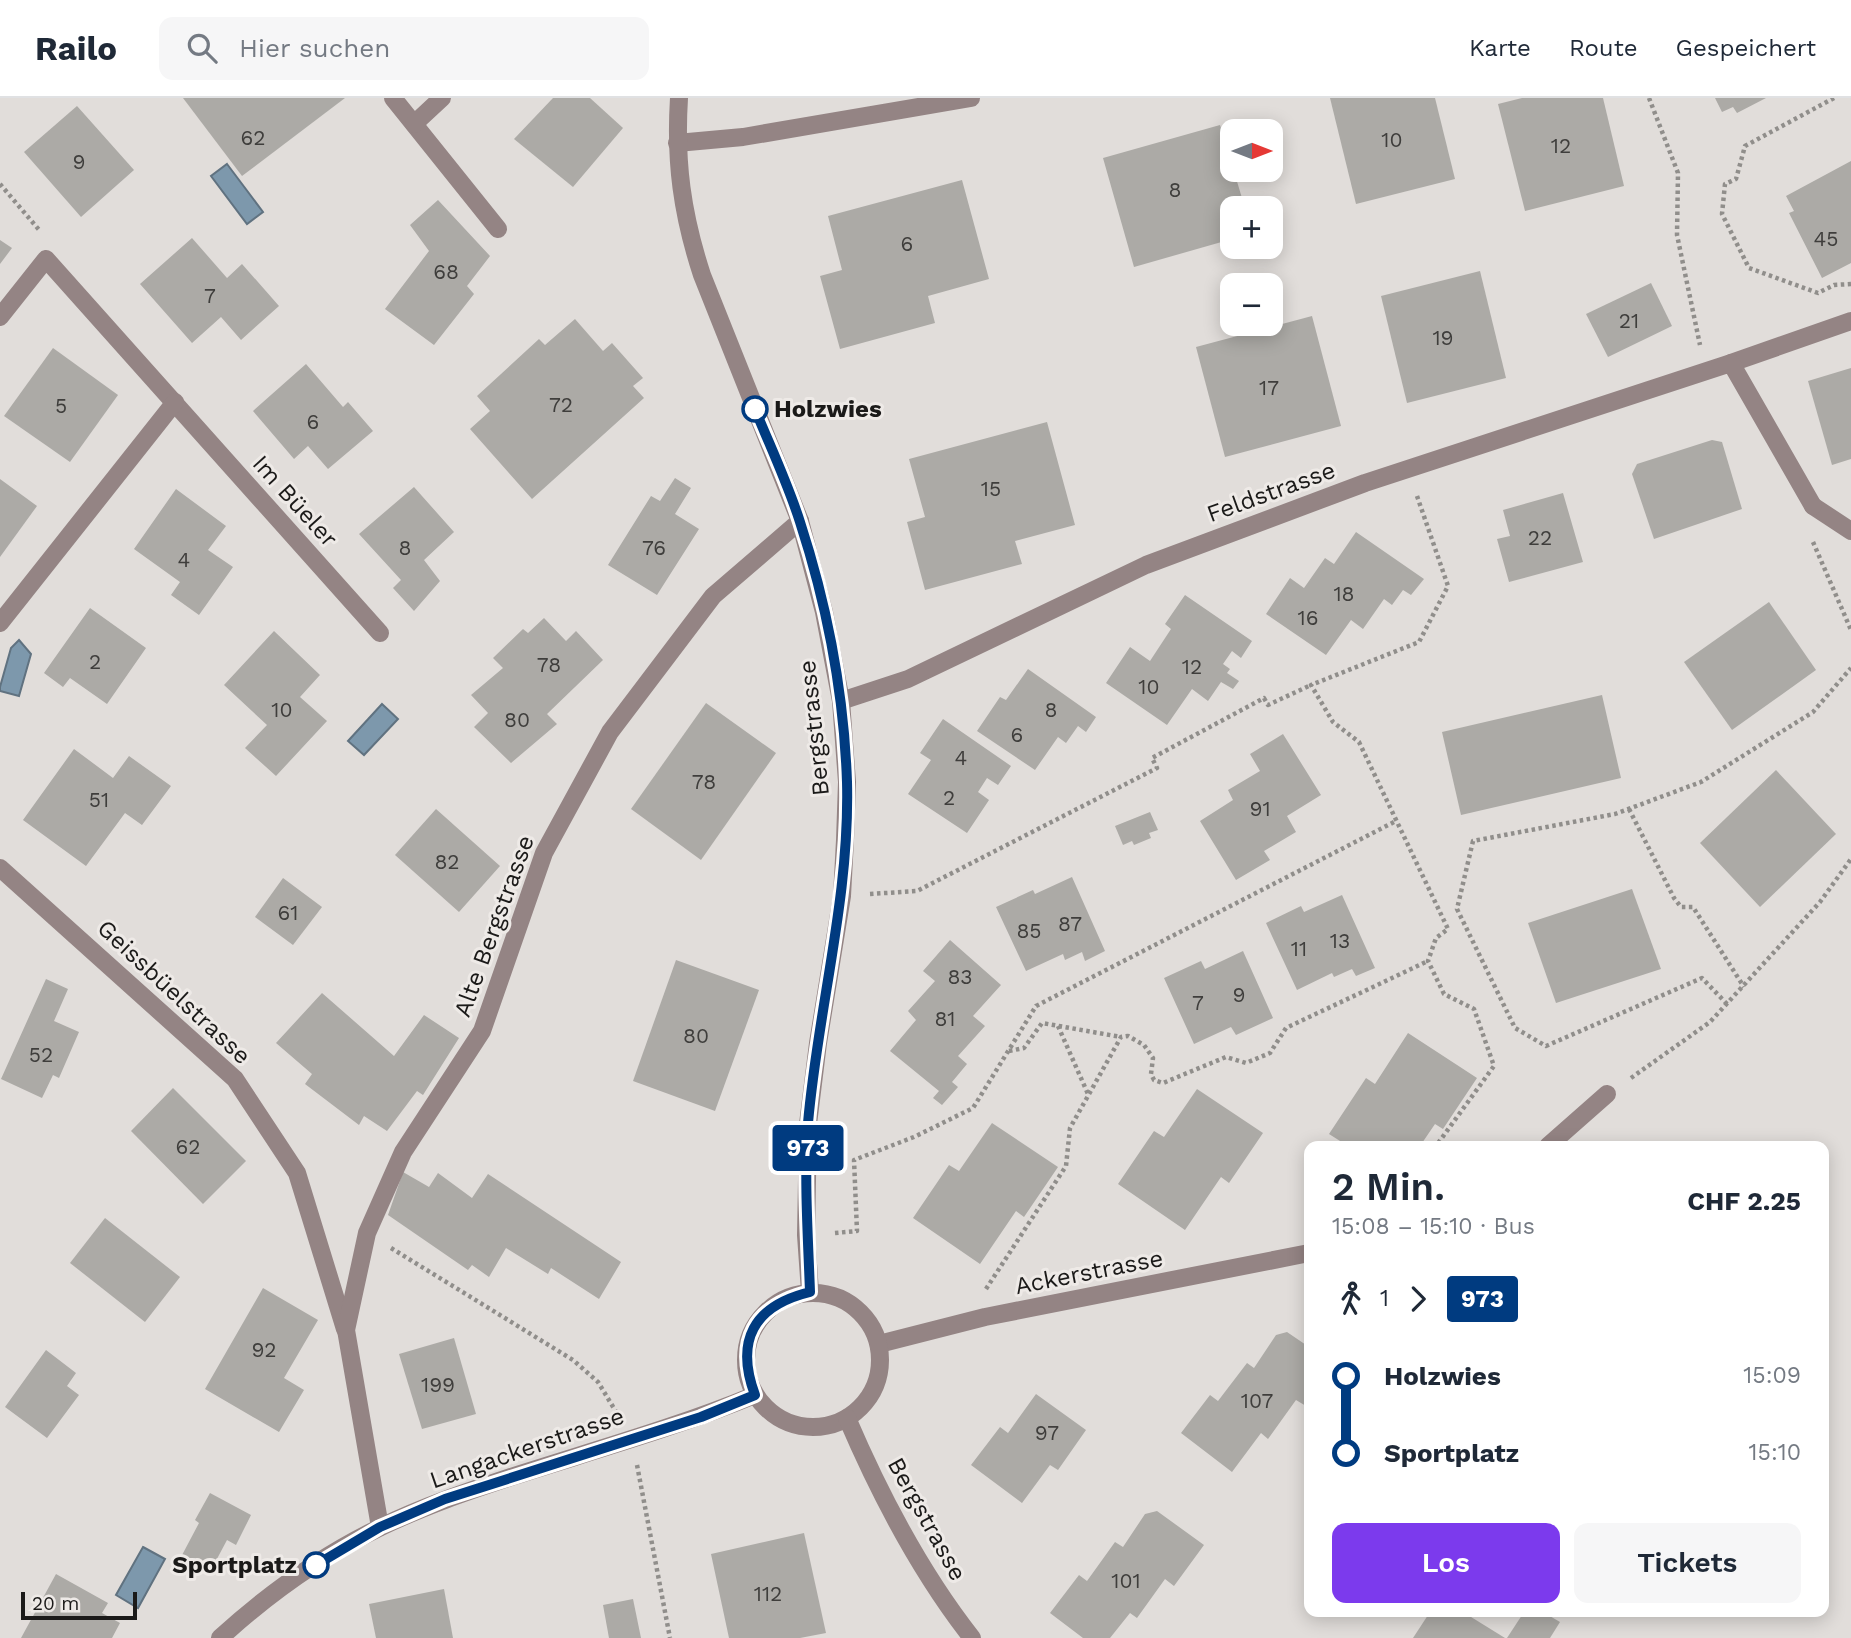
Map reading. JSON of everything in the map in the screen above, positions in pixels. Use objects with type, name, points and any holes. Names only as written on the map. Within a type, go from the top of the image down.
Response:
[{"type":"street","points":[[393,98],[498,229]]},
{"type":"street","points":[[414,124],[442,98]]},
{"type":"street","name":"Bergstrasse","points":[[679,98],[677,143],[680,187],[688,234],[800,521],[824,612],[841,701],[847,782],[842,896],[808,1124],[806,1235],[810,1292]]},
{"type":"street","points":[[677,143],[743,137],[971,98]]},
{"type":"street","points":[[0,317],[46,259]]},
{"type":"street","name":"Im Büeler","points":[[46,259],[380,633]]},
{"type":"street","name":"Feldstrasse","points":[[841,701],[908,679],[1146,565],[1408,469],[1851,321]]},
{"type":"street","points":[[1731,363],[1813,506],[1851,531]]},
{"type":"street","points":[[0,623],[175,402]]},
{"type":"street","name":"Alte Bergstrasse","points":[[380,1527],[346,1330],[367,1233],[403,1152],[482,1031],[544,853],[610,732],[713,596],[800,521]]},
{"type":"street","name":"Geissbüelstrasse","points":[[0,868],[235,1079],[297,1173],[346,1330]]},
{"type":"street","points":[[1554,1141],[1607,1094]]},
{"type":"street","name":"Ackerstrasse","points":[[879,1344],[985,1317],[1304,1254]]},
{"type":"street","points":[[810,1292],[846,1300],[866,1319],[879,1344],[881,1366],[875,1387],[864,1405],[847,1418],[828,1426],[807,1427],[787,1422],[769,1411],[755,1395],[747,1374],[746,1350],[753,1328],[767,1310],[787,1297],[810,1292]]},
{"type":"street","name":"Langackerstrasse","points":[[220,1638],[250,1610],[315,1566],[380,1527],[445,1499],[701,1417],[755,1395]]},
{"type":"street","name":"Bergstrasse","points":[[847,1418],[872,1472],[932,1582],[972,1638]]},
{"type":"path","points":[[1649,98],[1678,173],[1677,235],[1705,370]]},
{"type":"path","points":[[1834,98],[1745,146],[1736,179],[1725,184],[1722,214],[1749,268],[1818,293],[1834,285],[1851,285]]},
{"type":"path","points":[[0,184],[46,238],[46,259]]},
{"type":"path","points":[[842,896],[917,891],[1157,768],[1152,758],[1265,698],[1268,705],[1419,642],[1448,586],[1408,469]]},
{"type":"path","points":[[1813,506],[1805,523],[1851,630]]},
{"type":"path","points":[[1727,1004],[1702,978],[1546,1046],[1515,1028],[1457,909],[1473,842],[1615,814],[1702,782],[1813,712],[1851,668]]},
{"type":"path","points":[[1311,685],[1333,722],[1359,742],[1448,929],[1436,938],[1428,961],[1444,995],[1474,1009],[1494,1066],[1440,1141]]},
{"type":"path","points":[[1629,809],[1674,898],[1681,907],[1693,907],[1744,987]]},
{"type":"path","points":[[806,1235],[857,1231],[854,1160],[914,1137],[972,1108],[1036,1006],[1396,821]]},
{"type":"path","points":[[1607,1094],[1710,1022],[1820,902],[1851,859]]},
{"type":"path","points":[[1008,1051],[1024,1048],[1042,1023],[1128,1036],[1144,1045],[1153,1058],[1151,1074],[1154,1080],[1163,1083],[1226,1057],[1246,1063],[1270,1053],[1286,1028],[1428,961]]},
{"type":"path","points":[[1058,1026],[1089,1095]]},
{"type":"path","points":[[985,1317],[983,1294],[1066,1166],[1070,1128],[1121,1037]]},
{"type":"path","points":[[367,1233],[573,1360],[597,1382],[631,1438],[670,1638]]},
{"type":"water","points":[[227,164],[263,212],[247,224],[211,176]]},
{"type":"water","points":[[19,640],[31,654],[19,696],[0,691],[0,687],[11,648]]},
{"type":"water","points":[[382,704],[398,719],[364,755],[348,741]]},
{"type":"water","points":[[143,1547],[165,1559],[138,1608],[116,1595]]},
{"type":"building","points":[[183,98],[345,98],[242,176]]},
{"type":"building","points":[[553,98],[590,98],[623,128],[573,187],[514,139]]},
{"type":"building","points":[[1330,98],[1435,98],[1455,179],[1356,204]]},
{"type":"building","points":[[1522,98],[1603,98],[1624,186],[1525,211],[1498,104]]},
{"type":"building","points":[[1715,98],[1766,98],[1737,113],[1733,107],[1722,112]]},
{"type":"building","points":[[77,106],[134,170],[81,217],[24,152]]},
{"type":"building","points":[[1220,125],[1220,182],[1237,182],[1241,196],[1220,196],[1220,242],[1134,267],[1103,158]]},
{"type":"building","points":[[1851,161],[1851,263],[1822,278],[1789,213],[1794,211],[1786,196]]},
{"type":"building","points":[[962,180],[989,279],[928,296],[935,323],[840,349],[820,276],[842,270],[828,216]]},
{"type":"building","points":[[438,200],[490,256],[467,286],[474,294],[434,345],[385,309],[429,251],[410,225]]},
{"type":"building","points":[[192,238],[227,278],[242,264],[279,306],[241,340],[221,317],[192,343],[140,284]]},
{"type":"building","points":[[0,240],[12,248],[0,264]]},
{"type":"building","points":[[1480,271],[1506,378],[1407,403],[1381,296]]},
{"type":"building","points":[[1651,283],[1672,326],[1608,357],[1586,314]]},
{"type":"building","points":[[1312,316],[1341,426],[1225,457],[1196,347],[1237,336],[1283,336],[1283,324]]},
{"type":"building","points":[[575,319],[603,351],[612,343],[643,378],[633,386],[644,398],[532,499],[470,429],[490,411],[477,396],[539,339],[545,345]]},
{"type":"building","points":[[53,348],[118,395],[70,462],[4,416]]},
{"type":"building","points":[[306,364],[343,407],[348,402],[373,431],[328,469],[308,446],[294,459],[253,411]]},
{"type":"building","points":[[1851,368],[1851,459],[1832,465],[1808,381]]},
{"type":"building","points":[[1047,422],[1075,525],[1015,541],[1022,564],[925,590],[907,522],[925,517],[909,459]]},
{"type":"building","points":[[1712,440],[1722,442],[1742,509],[1654,539],[1632,474],[1637,464]]},
{"type":"building","points":[[675,478],[691,488],[675,514],[699,529],[657,595],[608,565],[651,496],[660,501]]},
{"type":"building","points":[[0,479],[37,506],[0,557]]},
{"type":"building","points":[[414,487],[454,532],[424,560],[440,581],[414,611],[393,588],[401,580],[359,534]]},
{"type":"building","points":[[176,489],[226,526],[208,550],[233,567],[199,615],[171,595],[180,582],[134,549]]},
{"type":"building","points":[[1563,493],[1583,562],[1509,582],[1497,539],[1510,536],[1503,510]]},
{"type":"building","points":[[1356,532],[1424,579],[1411,595],[1403,590],[1392,605],[1384,599],[1363,629],[1351,620],[1326,655],[1266,614],[1290,578],[1304,588],[1325,558],[1334,564]]},
{"type":"building","points":[[1185,595],[1252,641],[1241,658],[1232,651],[1223,664],[1230,669],[1227,673],[1239,681],[1233,689],[1221,682],[1208,701],[1192,689],[1167,725],[1106,683],[1130,647],[1150,661],[1171,629],[1165,624]]},
{"type":"building","points":[[1769,602],[1816,670],[1732,730],[1684,662]]},
{"type":"building","points":[[90,608],[146,648],[107,704],[70,678],[63,687],[44,673]]},
{"type":"building","points":[[544,618],[566,641],[576,631],[603,660],[547,714],[557,724],[511,763],[474,727],[488,713],[471,695],[503,668],[493,658],[523,629],[528,633]]},
{"type":"building","points":[[274,631],[320,675],[300,697],[327,721],[276,776],[245,748],[267,725],[224,685]]},
{"type":"building","points":[[1028,669],[1096,717],[1086,732],[1078,726],[1066,743],[1058,737],[1035,770],[977,731],[1000,697],[1006,700]]},
{"type":"building","points":[[1602,695],[1621,778],[1461,815],[1442,732]]},
{"type":"building","points":[[706,703],[776,753],[701,860],[631,809]]},
{"type":"building","points":[[943,719],[1011,766],[998,785],[987,778],[978,792],[989,800],[967,833],[908,794],[931,760],[920,753]]},
{"type":"building","points":[[1283,734],[1321,795],[1287,816],[1296,832],[1264,851],[1270,860],[1236,880],[1200,821],[1233,800],[1228,790],[1260,771],[1250,754]]},
{"type":"building","points":[[74,749],[113,778],[129,756],[171,786],[142,825],[125,813],[86,866],[23,820]]},
{"type":"building","points":[[1776,770],[1836,834],[1760,907],[1700,843]]},
{"type":"building","points":[[436,809],[500,866],[459,912],[395,855]]},
{"type":"building","points":[[1150,812],[1158,830],[1149,833],[1151,838],[1134,845],[1132,841],[1123,845],[1115,826]]},
{"type":"building","points":[[1072,877],[1105,951],[1085,961],[1082,952],[1065,960],[1063,954],[1026,971],[996,907],[1033,890],[1035,894]]},
{"type":"building","points":[[283,878],[322,907],[293,945],[255,917]]},
{"type":"building","points":[[1632,889],[1661,969],[1556,1003],[1528,923]]},
{"type":"building","points":[[1342,895],[1375,968],[1356,976],[1352,969],[1334,977],[1332,973],[1297,990],[1266,923],[1301,906],[1304,912]]},
{"type":"building","points":[[950,940],[1001,985],[973,1016],[985,1026],[958,1056],[967,1064],[952,1082],[958,1087],[942,1105],[933,1098],[939,1091],[890,1051],[916,1020],[908,1011],[935,981],[923,971]]},
{"type":"building","points":[[1243,951],[1273,1018],[1236,1035],[1231,1027],[1194,1044],[1164,978],[1201,961],[1205,969]]},
{"type":"building","points":[[676,960],[759,990],[715,1111],[633,1081]]},
{"type":"building","points":[[46,979],[68,989],[54,1021],[79,1032],[59,1078],[53,1075],[42,1098],[1,1079]]},
{"type":"building","points":[[322,993],[394,1056],[424,1015],[459,1038],[423,1095],[417,1091],[387,1131],[364,1116],[359,1125],[305,1084],[312,1074],[276,1043]]},
{"type":"building","points":[[1408,1033],[1477,1078],[1443,1129],[1435,1124],[1423,1141],[1340,1141],[1329,1134],[1366,1078],[1375,1084]]},
{"type":"building","points":[[173,1088],[246,1161],[203,1204],[131,1131]]},
{"type":"building","points":[[1197,1089],[1263,1133],[1229,1183],[1221,1177],[1185,1230],[1118,1184],[1154,1131],[1164,1137]]},
{"type":"building","points":[[992,1123],[1058,1167],[1024,1217],[1016,1211],[980,1264],[913,1218],[949,1165],[959,1171]]},
{"type":"building","points":[[403,1172],[429,1187],[438,1173],[472,1198],[488,1174],[621,1262],[599,1299],[551,1268],[548,1274],[506,1248],[489,1277],[472,1265],[468,1270],[388,1215]]},
{"type":"building","points":[[105,1218],[180,1277],[145,1322],[70,1263]]},
{"type":"building","points":[[263,1288],[318,1320],[284,1378],[304,1390],[279,1432],[205,1389]]},
{"type":"building","points":[[1287,1332],[1304,1344],[1304,1405],[1296,1400],[1268,1439],[1261,1433],[1232,1472],[1181,1433],[1210,1395],[1218,1401],[1247,1363],[1254,1368],[1276,1335]]},
{"type":"building","points":[[454,1338],[476,1414],[422,1429],[399,1354]]},
{"type":"building","points":[[46,1350],[76,1373],[67,1386],[79,1395],[47,1438],[5,1407]]},
{"type":"building","points":[[1036,1394],[1086,1430],[1058,1470],[1050,1465],[1022,1503],[971,1465],[1000,1427],[1008,1433]]},
{"type":"building","points":[[210,1493],[251,1515],[236,1545],[227,1540],[210,1572],[181,1557],[199,1523],[195,1520]]},
{"type":"building","points":[[1157,1511],[1204,1545],[1174,1586],[1165,1579],[1137,1618],[1130,1613],[1110,1638],[1083,1638],[1050,1613],[1079,1575],[1087,1581],[1115,1542],[1123,1547],[1145,1514]]},
{"type":"building","points":[[804,1533],[826,1633],[800,1638],[729,1638],[711,1554]]},
{"type":"building","points":[[56,1574],[108,1603],[102,1613],[120,1623],[112,1638],[21,1638]]},
{"type":"building","points":[[444,1589],[453,1638],[376,1638],[369,1604]]},
{"type":"building","points":[[633,1599],[641,1638],[609,1638],[603,1605]]},
{"type":"building","points":[[1427,1617],[1471,1617],[1505,1638],[1413,1638]]},
{"type":"building","points":[[1521,1617],[1552,1617],[1560,1622],[1550,1638],[1507,1638]]},
{"type":"bus line","name":"973","points":[[316,1565],[380,1527],[445,1499],[701,1417],[755,1395],[747,1374],[746,1350],[753,1328],[767,1310],[787,1297],[810,1292],[806,1235],[808,1124],[842,896],[847,782],[841,701],[824,612],[800,521],[755,409]]},
{"type":"place","name":"Holzwies","points":[[755,409]]},
{"type":"place","name":"Sportplatz","points":[[316,1565]]}]
